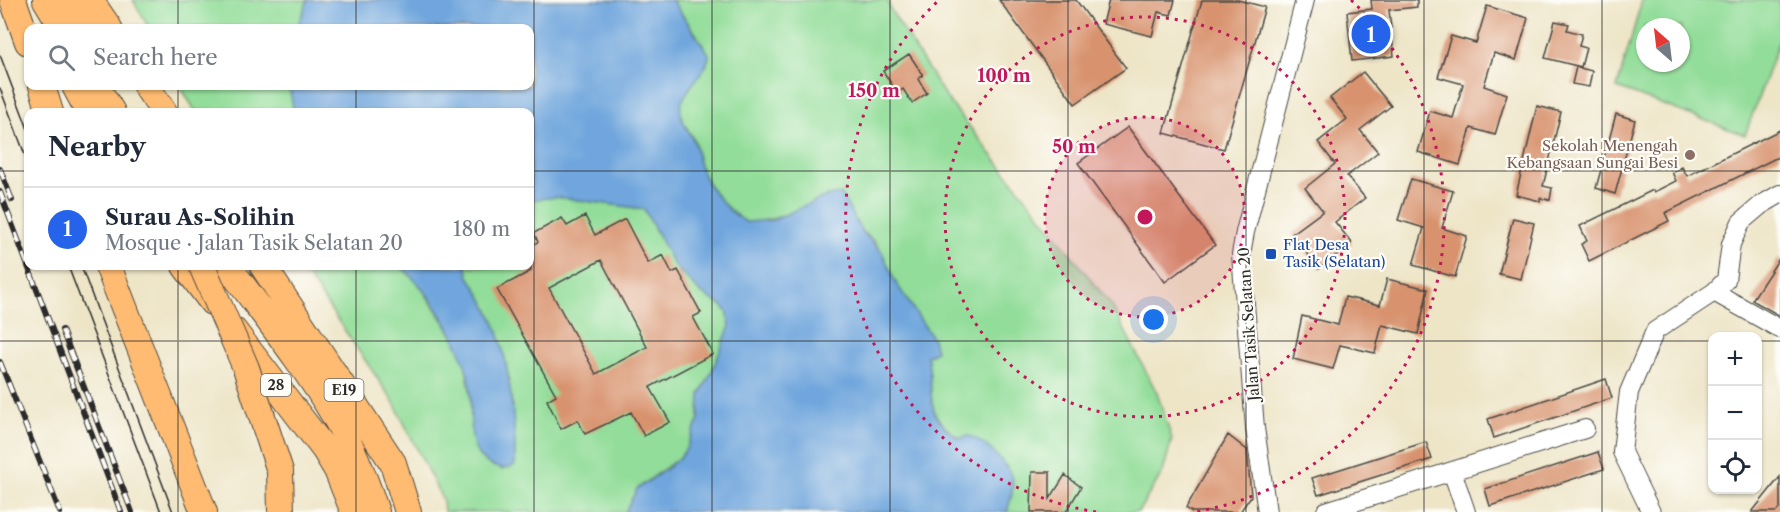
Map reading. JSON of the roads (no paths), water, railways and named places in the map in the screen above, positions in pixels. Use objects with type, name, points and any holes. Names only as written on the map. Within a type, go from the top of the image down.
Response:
[{"type":"highway","points":[[14,0],[24,30]]},
{"type":"highway","points":[[33,0],[45,24]]},
{"type":"highway","points":[[46,0],[61,24]]},
{"type":"highway","points":[[71,0],[84,24]]},
{"type":"highway","points":[[90,0],[106,24]]},
{"type":"highway","points":[[43,90],[49,108]]},
{"type":"highway","points":[[77,90],[87,108]]},
{"type":"highway","points":[[98,90],[110,108]]},
{"type":"highway","points":[[117,90],[128,108]]},
{"type":"highway","points":[[149,90],[161,108]]},
{"type":"highway","points":[[110,270],[204,512]]},
{"type":"highway","name":"28","points":[[188,270],[325,450],[337,470],[354,512]]},
{"type":"highway","points":[[204,270],[246,368],[280,471],[281,512]]},
{"type":"highway","name":"28","points":[[231,270],[335,417],[353,453],[376,512]]},
{"type":"highway","name":"E19","points":[[266,270],[393,463],[408,512]]},
{"type":"street","name":"Jalan Tasik Selatan 20","points":[[1267,512],[1256,435],[1241,254],[1305,0]]},
{"type":"street","points":[[1651,512],[1622,452],[1629,392],[1655,331],[1714,292],[1726,280],[1731,244],[1741,222],[1761,205],[1780,195]]},
{"type":"street","points":[[1714,292],[1780,328]]},
{"type":"street","points":[[1326,510],[1585,429]]},
{"type":"street","points":[[1452,471],[1466,512]]},
{"type":"water","points":[[308,0],[672,0],[709,54],[705,66],[683,99],[680,110],[694,143],[703,174],[713,190],[732,212],[746,222],[774,220],[826,196],[841,194],[861,230],[882,252],[896,283],[933,339],[936,351],[927,356],[932,402],[939,420],[959,438],[968,436],[988,447],[1001,460],[1010,474],[1012,487],[1007,512],[625,512],[637,489],[666,469],[686,449],[699,419],[700,395],[730,326],[728,313],[723,306],[701,293],[674,265],[644,209],[556,197],[534,200],[534,108],[293,108],[290,90],[534,90],[534,24],[299,24]]},
{"type":"water","points":[[404,270],[467,270],[468,275],[486,305],[500,339],[508,374],[513,413],[515,465],[510,468],[499,468],[488,464],[476,451],[471,428],[470,387],[467,371],[445,321]]},
{"type":"tram line","points":[[0,55],[24,118]]},
{"type":"tram line","points":[[0,88],[24,152]]},
{"type":"tram line","points":[[70,270],[161,512]]},
{"type":"tram line","points":[[82,270],[173,512]]},
{"type":"railway","points":[[0,169],[12,200]]},
{"type":"railway","points":[[0,192],[24,255]]},
{"type":"railway","points":[[29,270],[121,512]]},
{"type":"railway","points":[[62,330],[132,512]]},
{"type":"railway","points":[[0,362],[60,512]]},
{"type":"place","name":"Surau As-Solihin","points":[[1371,34]]},
{"type":"place","name":"Sekolah Menengah Kebangsaan Sungai Besi","points":[[1690,155]]},
{"type":"place","name":"Flat Desa Tasik (Selatan)","points":[[1271,254]]}]
